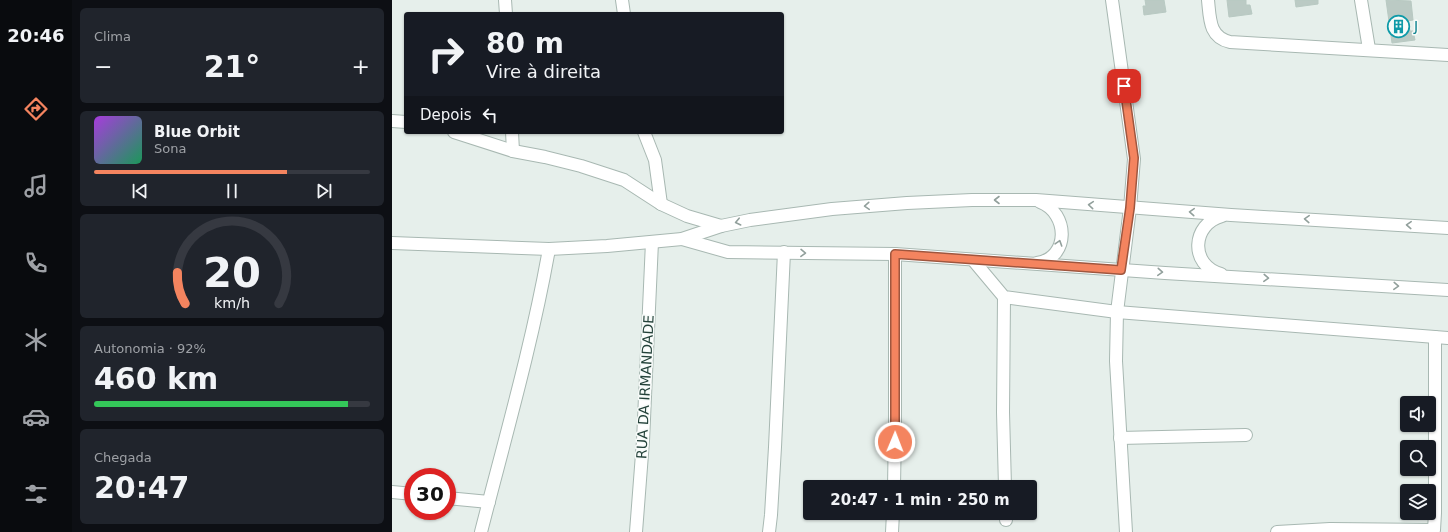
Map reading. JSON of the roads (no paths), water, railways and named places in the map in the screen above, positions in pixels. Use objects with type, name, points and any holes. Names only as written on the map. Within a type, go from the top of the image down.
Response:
[{"type":"street","points":[[505,0],[506,12]]},
{"type":"street","points":[[622,0],[624,12]]},
{"type":"street","points":[[1112,0],[1134,158],[1130,208],[1121,270],[1117,312],[1116,361],[1126,532]]},
{"type":"street","points":[[1208,0],[1214,31],[1219,39],[1223,40],[1448,55]]},
{"type":"street","points":[[1361,0],[1369,49]]},
{"type":"street","points":[[392,121],[404,122]]},
{"type":"street","points":[[460,134],[513,152],[545,157],[581,166],[624,180],[661,204],[687,216],[721,226]]},
{"type":"street","points":[[512,134],[513,152]]},
{"type":"street","points":[[645,134],[655,160],[661,204]]},
{"type":"street","points":[[392,243],[549,249],[607,246],[682,239],[721,226],[750,220],[864,206],[972,200],[1036,200],[1231,215],[1448,228]]},
{"type":"street","points":[[1030,264],[1040,263],[1050,258],[1057,250],[1061,240],[1062,229],[1059,219],[1053,210],[1036,200]]},
{"type":"street","points":[[1228,276],[1209,269],[1203,262],[1199,253],[1198,243],[1200,234],[1205,225],[1212,219],[1231,215]]},
{"type":"street","points":[[682,239],[728,252],[895,254],[1121,270],[1448,290]]},
{"type":"street","name":"RUA DA IRMANDADE","points":[[636,532],[643,442],[652,242]]},
{"type":"street","points":[[481,532],[521,380],[542,289],[549,249]]},
{"type":"street","points":[[768,532],[771,515],[784,252]]},
{"type":"street","points":[[894,480],[895,254]]},
{"type":"street","points":[[972,260],[1004,297],[1003,412],[1005,480]]},
{"type":"street","points":[[1004,297],[1117,312],[1448,338]]},
{"type":"street","points":[[1277,532],[1330,529],[1434,531],[1436,337]]},
{"type":"street","points":[[1120,438],[1246,435]]},
{"type":"street","points":[[392,492],[404,493]]},
{"type":"street","points":[[456,499],[489,502]]},
{"type":"street","points":[[892,532],[893,520]]},
{"type":"place","name":"J","points":[[1399,26]]}]
